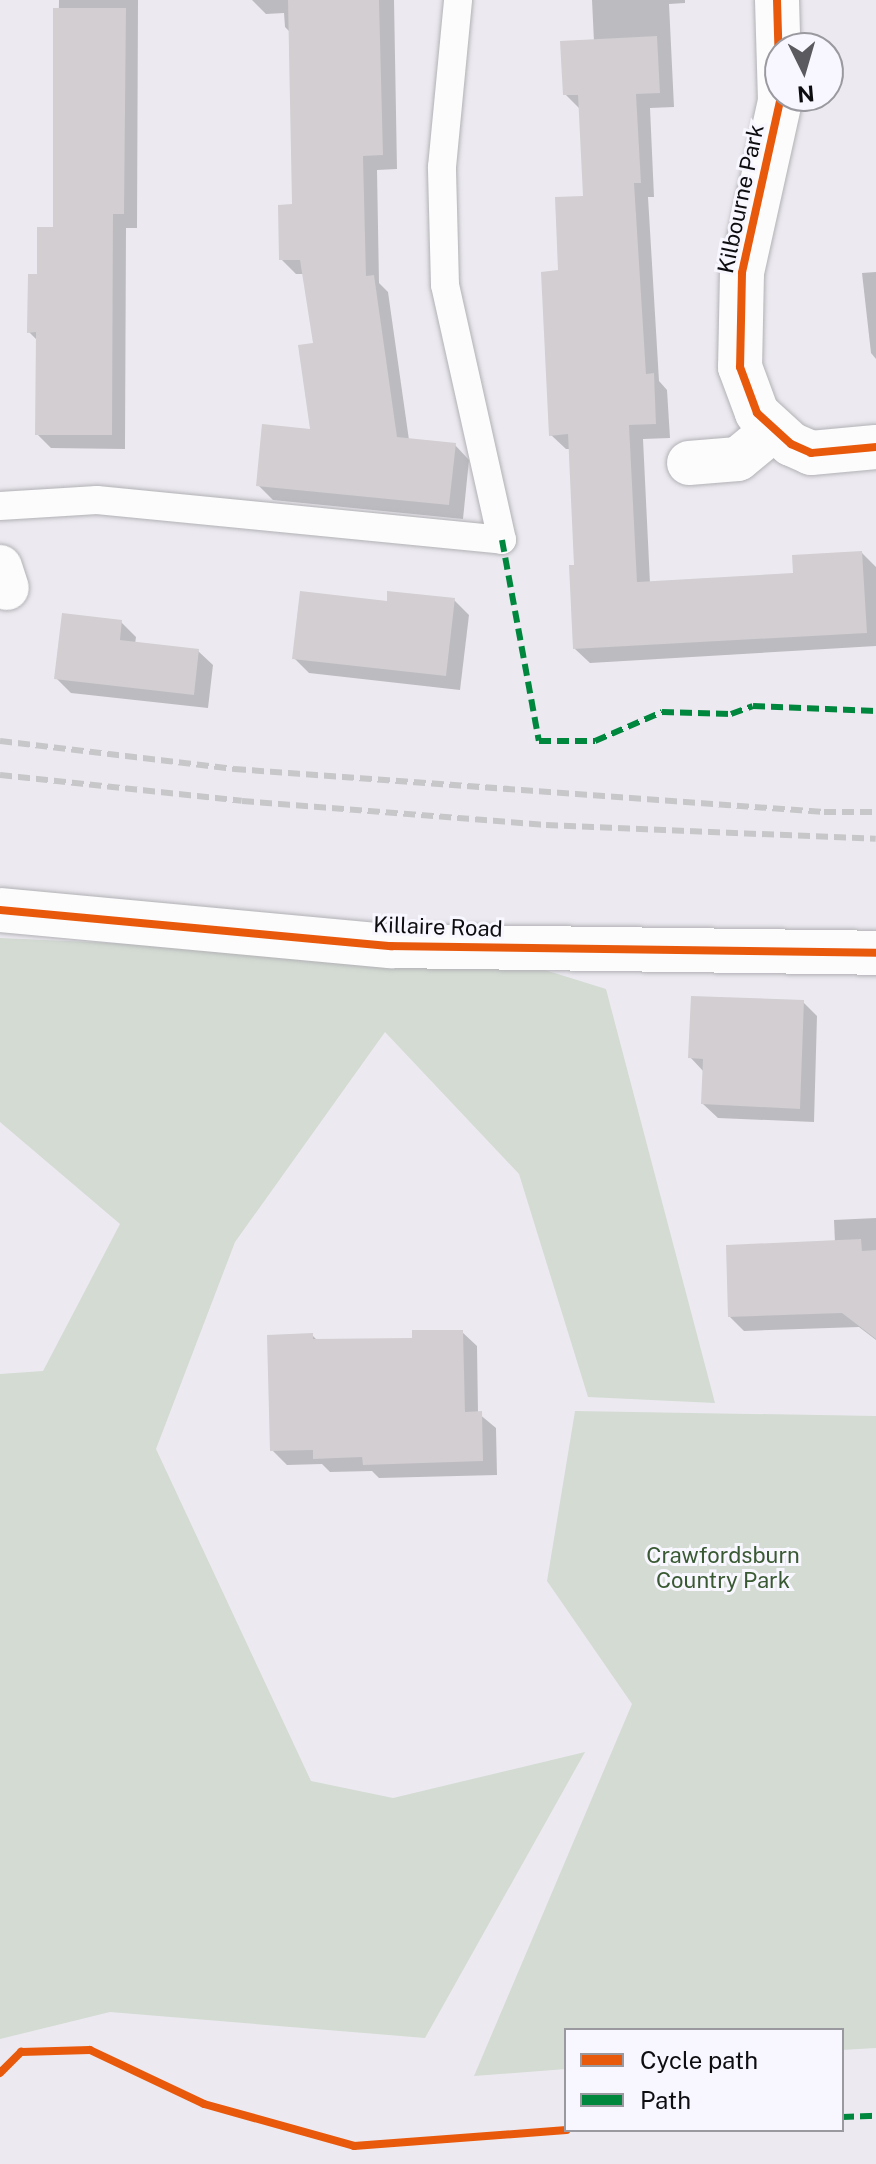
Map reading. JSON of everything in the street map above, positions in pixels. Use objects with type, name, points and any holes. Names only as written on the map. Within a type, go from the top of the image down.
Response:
[{"type":"street","name":"Kilbourne Park","points":[[777,0],[780,101],[742,273],[740,367],[746,391],[757,413],[772,431],[811,453],[876,447]]},
{"type":"street","points":[[689,463],[738,459],[772,431]]},
{"type":"street","name":"Killaire Road","points":[[0,910],[391,946],[876,953]]},
{"type":"lane","points":[[0,506],[97,500],[502,540],[445,285],[442,167],[458,0]]},
{"type":"green space","points":[[0,938],[516,961],[606,989],[715,1403],[588,1397],[519,1174],[385,1032],[235,1242],[156,1449],[311,1781],[393,1798],[585,1752],[425,2038],[110,2012],[0,2039],[0,1374],[43,1371],[120,1224],[0,1122]]},
{"type":"green space","name":"Crawfordsburn Country Park","points":[[575,1411],[876,1416],[876,2048],[844,2050],[844,2028],[564,2028],[564,2069],[474,2076],[632,1704],[547,1581]]},
{"type":"building","points":[[288,0],[379,0],[383,155],[363,156],[366,276],[374,275],[397,437],[456,443],[449,505],[256,486],[262,424],[310,429],[298,345],[313,343],[300,260],[279,260],[278,205],[292,204]]},
{"type":"building","points":[[53,8],[126,8],[124,214],[113,214],[112,435],[35,435],[36,332],[27,333],[28,274],[37,274],[37,227],[53,227]]},
{"type":"building","points":[[657,36],[660,93],[636,94],[641,183],[634,183],[646,374],[654,373],[656,424],[629,425],[637,582],[793,573],[792,555],[862,551],[867,633],[573,649],[569,565],[574,565],[568,434],[549,436],[541,272],[558,270],[555,197],[583,196],[578,95],[563,95],[560,41]]},
{"type":"building","points":[[300,591],[387,601],[387,591],[455,598],[446,676],[292,659]]},
{"type":"building","points":[[62,613],[122,620],[120,640],[199,649],[194,695],[54,679]]},
{"type":"building","points":[[691,996],[804,1000],[800,1109],[701,1104],[703,1059],[688,1058]]},
{"type":"building","points":[[861,1239],[862,1251],[876,1250],[876,1339],[842,1313],[728,1317],[726,1245]]},
{"type":"building","points":[[412,1330],[463,1330],[465,1412],[482,1411],[483,1461],[363,1465],[362,1457],[313,1459],[313,1450],[270,1451],[267,1335],[313,1333],[313,1339],[412,1338]]},
{"type":"railway","points":[[0,741],[234,769],[824,812],[876,812]]},
{"type":"railway","points":[[0,775],[242,801],[546,825],[876,839]]},
{"type":"marked path","points":[[502,540],[539,741],[595,741],[662,712],[731,714],[753,706],[876,711]]},
{"type":"marked path","points":[[844,2117],[876,2116]]},
{"type":"cycle path","points":[[777,0],[780,101],[742,273],[740,367],[757,413],[791,444],[811,453],[876,447]]},
{"type":"cycle path","points":[[0,910],[391,946],[876,953]]},
{"type":"cycle path","points":[[0,2073],[21,2052],[90,2050],[204,2104],[354,2146],[564,2130]]}]
